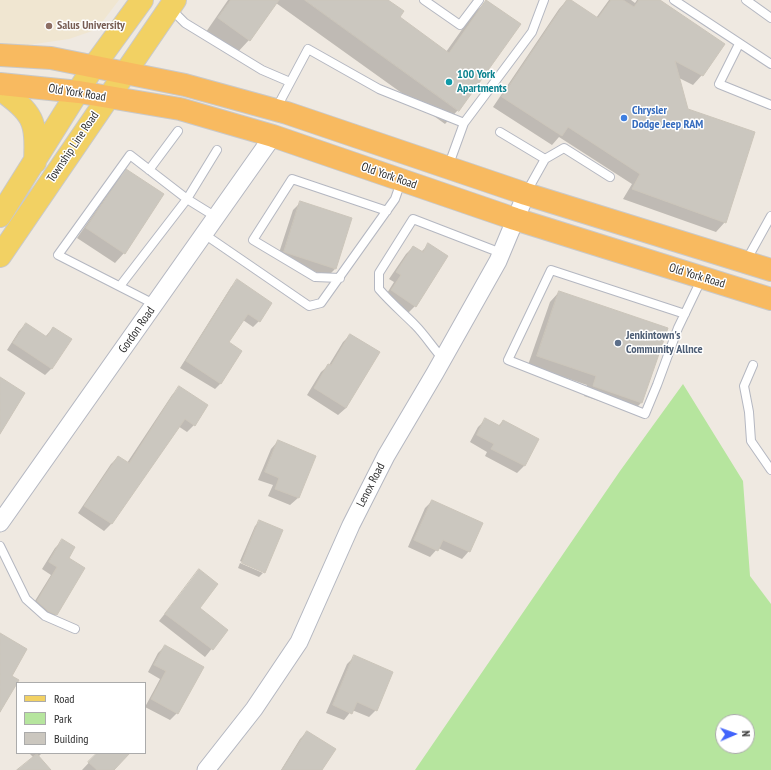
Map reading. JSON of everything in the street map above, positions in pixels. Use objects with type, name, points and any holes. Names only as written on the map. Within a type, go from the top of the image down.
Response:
[{"type":"highway","points":[[0,55],[50,58],[185,84],[276,110],[526,194],[771,270]]},
{"type":"highway","name":"Old York Road","points":[[0,84],[79,92],[180,110],[273,136],[515,219],[771,299]]},
{"type":"highway","points":[[734,287],[746,262]]},
{"type":"main road","name":"Township Line Road","points":[[0,216],[94,66],[142,0]]},
{"type":"main road","name":"Township Line Road","points":[[0,256],[172,4]]},
{"type":"main road","points":[[0,89],[26,109],[30,117],[36,139],[35,162]]},
{"type":"street","name":"Gordon Road","points":[[0,523],[273,136]]},
{"type":"street","name":"Lenox Road","points":[[206,770],[254,709],[299,642],[351,525],[386,456],[443,359],[501,253],[526,194]]},
{"type":"lane","points":[[423,0],[460,25],[479,0]]},
{"type":"lane","points":[[448,167],[464,123],[532,32],[544,0]]},
{"type":"lane","points":[[674,0],[771,64]]},
{"type":"lane","points":[[746,0],[771,18]]},
{"type":"lane","points":[[172,4],[185,23],[262,70],[290,82]]},
{"type":"lane","points":[[739,44],[719,84],[771,105]]},
{"type":"lane","points":[[276,110],[308,49],[379,89],[464,123]]},
{"type":"lane","points":[[149,170],[178,131]]},
{"type":"lane","points":[[500,132],[545,159]]},
{"type":"lane","points":[[526,194],[545,159],[564,148],[610,177]]},
{"type":"lane","points":[[120,286],[187,199],[217,150]]},
{"type":"lane","points":[[154,304],[58,255],[130,155],[187,199],[216,217]]},
{"type":"lane","points":[[340,278],[315,277],[253,240],[292,179],[387,211]]},
{"type":"lane","points":[[204,234],[309,306],[320,303],[340,278],[395,199],[401,180]]},
{"type":"lane","points":[[746,262],[771,216]]},
{"type":"lane","points":[[443,359],[415,326],[379,289],[379,273],[414,219],[501,253]]},
{"type":"lane","points":[[685,314],[551,270],[508,360],[644,414],[685,314],[702,277]]},
{"type":"lane","points":[[753,365],[744,386],[749,412],[751,441],[771,470]]},
{"type":"lane","points":[[0,546],[26,599],[45,616],[75,630]]},
{"type":"shaded area","name":"Salus University","points":[[0,0],[119,0],[103,21],[92,31],[69,39],[21,46],[0,46]]},
{"type":"green space","points":[[683,384],[743,481],[750,576],[771,604],[771,770],[415,770],[620,471]]},
{"type":"building","points":[[231,0],[279,0],[250,41],[218,18]]},
{"type":"building","name":"100 York Apartments","points":[[305,0],[388,0],[404,11],[400,17],[449,53],[486,0],[521,24],[459,111]]},
{"type":"building","name":"Chrysler Dodge Jeep RAM","points":[[567,0],[571,0],[598,18],[611,0],[623,0],[634,7],[639,0],[660,0],[725,44],[703,76],[675,61],[688,109],[755,132],[726,223],[632,189],[640,174],[568,127],[562,136],[502,97]]},
{"type":"building","points":[[126,169],[164,194],[125,254],[86,228]]},
{"type":"building","points":[[300,201],[352,218],[336,269],[284,252]]},
{"type":"building","points":[[428,243],[448,256],[416,307],[391,290],[401,275],[396,272],[413,246],[423,252]]},
{"type":"building","points":[[237,279],[272,303],[260,322],[248,314],[229,342],[242,351],[221,384],[186,361]]},
{"type":"building","points":[[559,291],[668,328],[642,403],[593,386],[596,376],[537,356]]},
{"type":"building","points":[[26,323],[47,337],[53,327],[72,339],[52,369],[13,343]]},
{"type":"building","points":[[350,334],[380,352],[346,408],[314,388],[328,364],[331,365]]},
{"type":"building","points":[[0,377],[25,393],[0,434]]},
{"type":"building","points":[[179,386],[208,405],[195,426],[185,419],[112,524],[84,506],[118,456],[129,463]]},
{"type":"building","points":[[485,418],[500,426],[503,420],[539,439],[525,466],[491,449],[494,444],[477,435]]},
{"type":"building","points":[[278,440],[316,456],[299,498],[275,489],[279,478],[265,472]]},
{"type":"building","points":[[432,500],[483,523],[470,552],[443,540],[438,551],[414,540]]},
{"type":"building","points":[[259,520],[283,530],[265,573],[242,563]]},
{"type":"building","points":[[62,539],[75,547],[69,558],[85,568],[57,615],[48,611],[37,601],[57,567],[49,562]]},
{"type":"building","points":[[199,569],[218,584],[200,608],[228,630],[213,650],[165,614]]},
{"type":"building","points":[[0,633],[27,649],[12,676],[19,680],[16,682],[16,685],[0,712]]},
{"type":"building","points":[[165,645],[204,667],[178,714],[151,699],[166,671],[154,665]]},
{"type":"building","points":[[354,655],[393,672],[377,711],[357,702],[352,714],[333,705]]},
{"type":"building","points":[[307,731],[336,749],[322,770],[282,770]]},
{"type":"building","points":[[37,754],[51,770],[17,770]]},
{"type":"building","points":[[96,754],[129,754],[114,770],[97,770],[88,762]]},
{"type":"place","name":"Salus University","points":[[49,26]]},
{"type":"place","name":"100 York Apartments","points":[[449,82]]},
{"type":"place","name":"Chrysler Dodge Jeep RAM","points":[[624,118]]},
{"type":"place","name":"Jenkintown's Community Allnce","points":[[618,343]]}]
